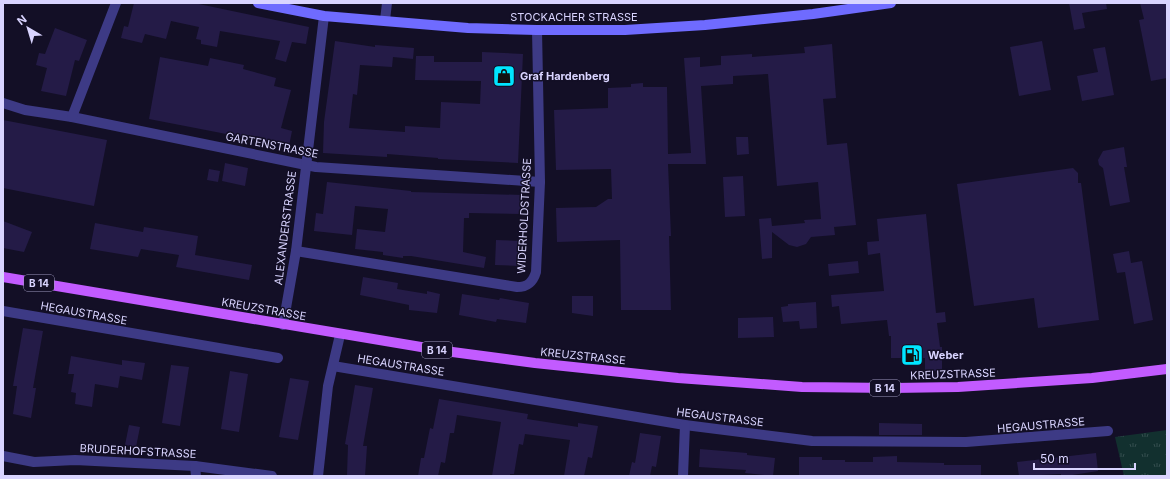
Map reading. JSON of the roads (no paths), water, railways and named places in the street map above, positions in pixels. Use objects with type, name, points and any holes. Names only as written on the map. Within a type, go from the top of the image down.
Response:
[{"type":"main road","name":"KREUZSTRASSE","points":[[3,277],[340,335],[535,363],[678,378],[802,387],[958,387],[1092,378],[1167,369]]},
{"type":"street","points":[[72,117],[116,3]]},
{"type":"street","name":"STOCKACHER STRASSE","points":[[258,3],[324,16],[468,28],[537,30],[625,30],[705,25],[813,14],[891,3]]},
{"type":"street","points":[[385,20],[386,3]]},
{"type":"street","name":"ALEXANDERSTRASSE","points":[[282,324],[296,251],[305,164],[324,16]]},
{"type":"street","name":"WIDERHOLDSTRASSE","points":[[296,251],[524,287],[534,279],[536,272],[540,182],[537,30]]},
{"type":"street","name":"GARTENSTRASSE","points":[[3,103],[25,110],[72,117],[316,167],[540,182]]},
{"type":"street","name":"HEGAUSTRASSE","points":[[3,311],[278,358]]},
{"type":"street","points":[[318,476],[328,386],[340,335]]},
{"type":"street","name":"HEGAUSTRASSE","points":[[333,366],[685,425],[812,441],[966,442],[1108,431]]},
{"type":"street","points":[[683,476],[685,425]]},
{"type":"street","name":"BRUDERHOFSTRASSE","points":[[3,456],[34,462],[75,460],[195,471],[272,476]]},
{"type":"place","name":"Graf Hardenberg","points":[[504,76]]},
{"type":"place","name":"Weber","points":[[912,355]]}]
